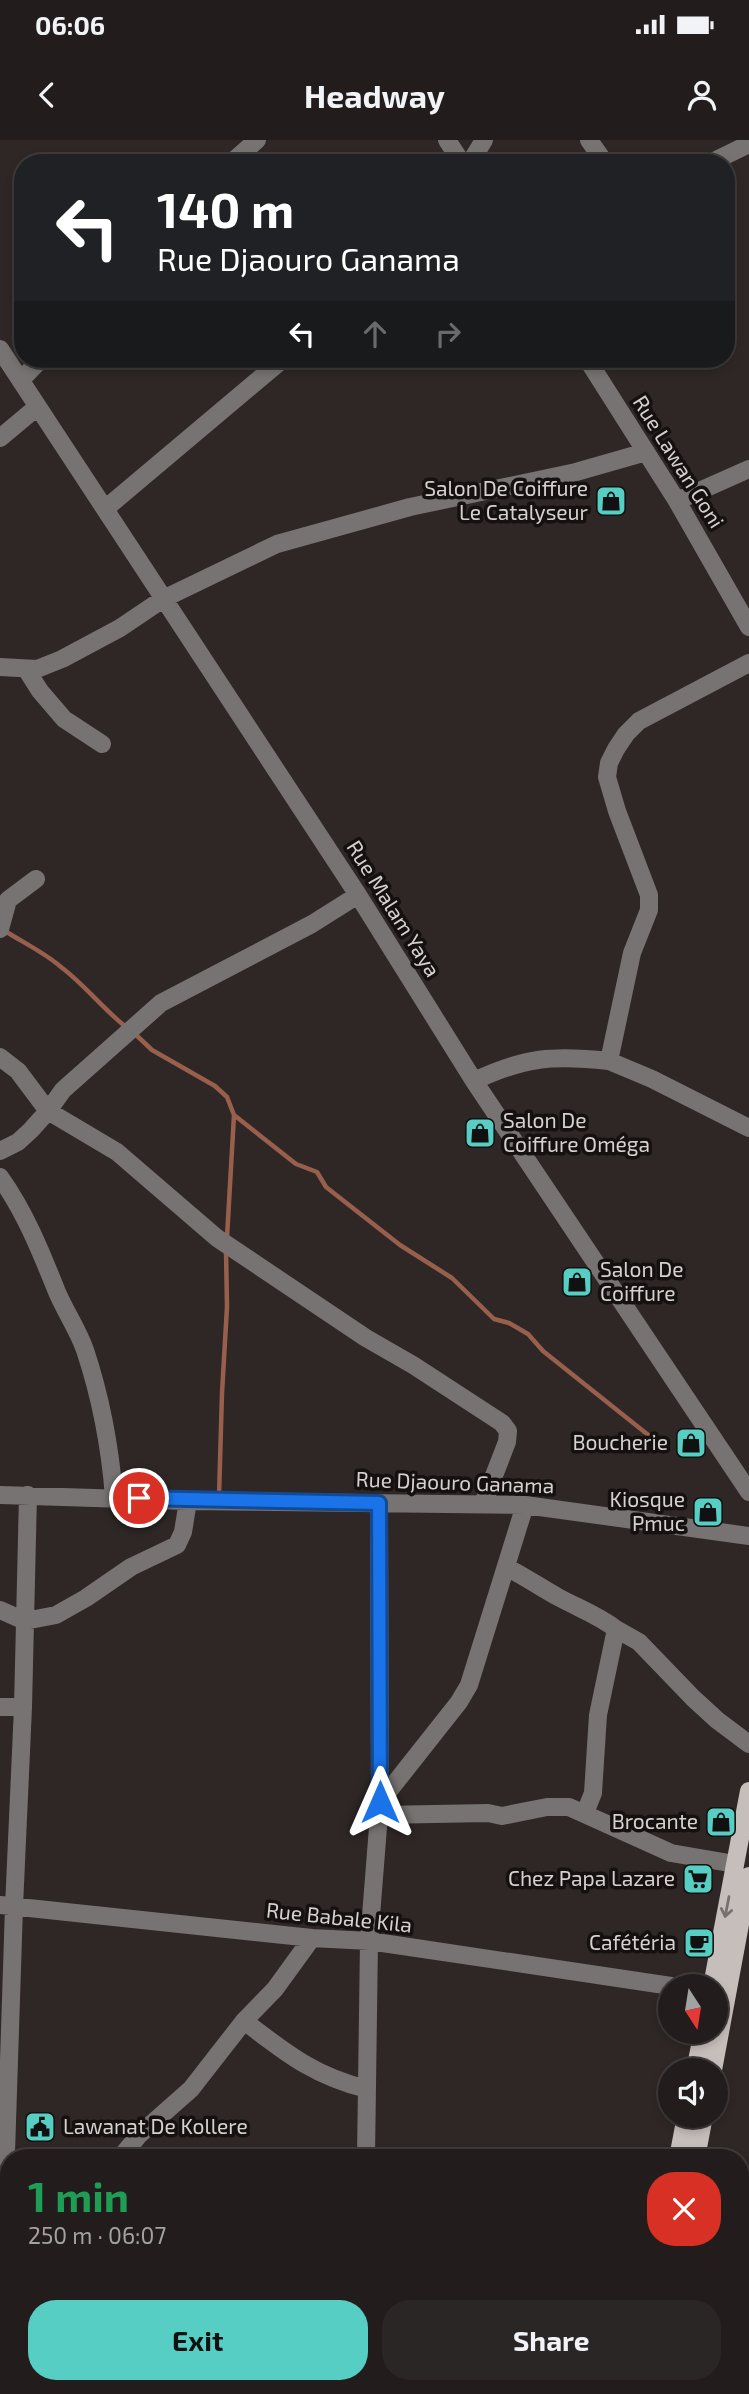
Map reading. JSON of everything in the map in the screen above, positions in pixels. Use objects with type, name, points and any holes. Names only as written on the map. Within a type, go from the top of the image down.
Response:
[{"type":"main road","points":[[723,1974],[743,1947],[742,1870],[749,1791]]},
{"type":"main road","points":[[720,1974],[742,1870]]},
{"type":"main road","points":[[680,2149],[684,2128]]},
{"type":"main road","points":[[698,2149],[702,2128]]},
{"type":"street","points":[[717,153],[749,144]]},
{"type":"street","name":"Rue Malam Yaya","points":[[0,349],[36,408],[358,895],[474,1081],[749,1492]]},
{"type":"street","points":[[21,380],[32,368]]},
{"type":"street","points":[[105,509],[272,368]]},
{"type":"street","name":"Rue Lawan Goni","points":[[593,368],[677,501],[749,627]]},
{"type":"street","points":[[0,438],[36,408]]},
{"type":"street","points":[[0,667],[37,669],[62,659],[120,628],[163,599],[277,544],[410,507],[576,472],[646,452]]},
{"type":"street","points":[[677,501],[749,469]]},
{"type":"street","points":[[609,1061],[632,953],[649,909],[649,895],[617,811],[607,777],[609,763],[626,734],[639,721],[749,663]]},
{"type":"street","points":[[26,669],[40,691],[64,719],[102,744]]},
{"type":"street","points":[[2,927],[8,900],[36,879]]},
{"type":"street","points":[[0,1151],[18,1142],[48,1111],[63,1090],[161,1003],[312,924],[358,895]]},
{"type":"street","points":[[0,1057],[18,1071],[48,1111],[117,1152],[217,1238],[366,1338],[502,1423],[508,1431],[507,1441],[483,1504]]},
{"type":"street","points":[[474,1081],[526,1061],[570,1057],[609,1061],[652,1079],[749,1128]]},
{"type":"street","points":[[0,1177],[33,1234],[67,1316],[84,1347],[102,1406],[110,1450],[114,1497]]},
{"type":"street","points":[[0,1495],[195,1501],[177,1545],[131,1567],[56,1615],[25,1620],[0,1610]]},
{"type":"street","points":[[5,2149],[7,1906],[23,1707],[28,1495]]},
{"type":"street","name":"Rue Djaouro Ganama","points":[[195,1501],[525,1505],[749,1535]]},
{"type":"street","points":[[366,2149],[369,1941],[380,1808],[379,1503]]},
{"type":"street","points":[[380,1808],[469,1685],[525,1505]]},
{"type":"street","points":[[506,1567],[561,1599],[595,1614],[639,1642],[693,1698],[749,1744]]},
{"type":"street","points":[[585,1813],[593,1793],[598,1715],[616,1629]]},
{"type":"street","points":[[0,1707],[23,1707]]},
{"type":"street","points":[[380,1808],[502,1816],[547,1807],[569,1807],[671,1853],[742,1870]]},
{"type":"street","name":"Rue Babale Kila","points":[[7,1906],[312,1938],[369,1941],[658,1984]]},
{"type":"street","points":[[127,2149],[139,2135],[191,2089],[244,2021],[275,1989],[312,1938]]},
{"type":"street","points":[[244,2021],[298,2061],[337,2082],[367,2089]]},
{"type":"waterway","points":[[5,931],[55,962],[126,1027]]},
{"type":"waterway","points":[[133,1032],[152,1050],[215,1086],[227,1097],[234,1115],[296,1164],[317,1172],[326,1187],[400,1245],[452,1278],[494,1319],[509,1323],[528,1334],[543,1351],[652,1438]]},
{"type":"waterway","points":[[227,1237],[234,1115]]},
{"type":"waterway","points":[[219,1496],[227,1307],[226,1250]]},
{"type":"place","name":"Salon De Coiffure Le Catalyseur","points":[[611,501]]},
{"type":"place","name":"Salon De Coiffure Oméga","points":[[480,1133]]},
{"type":"place","name":"Salon De Coiffure","points":[[577,1282]]},
{"type":"place","name":"Boucherie","points":[[691,1443]]},
{"type":"place","name":"Kiosque Pmuc","points":[[708,1512]]},
{"type":"place","name":"Brocante","points":[[721,1822]]},
{"type":"place","name":"Chez Papa Lazare","points":[[698,1879]]},
{"type":"place","name":"Cafétéria","points":[[699,1943]]},
{"type":"place","name":"Lawanat De Kollere","points":[[40,2127]]},
{"type":"route","points":[[139,1498],[379,1503],[380,1802]]}]
